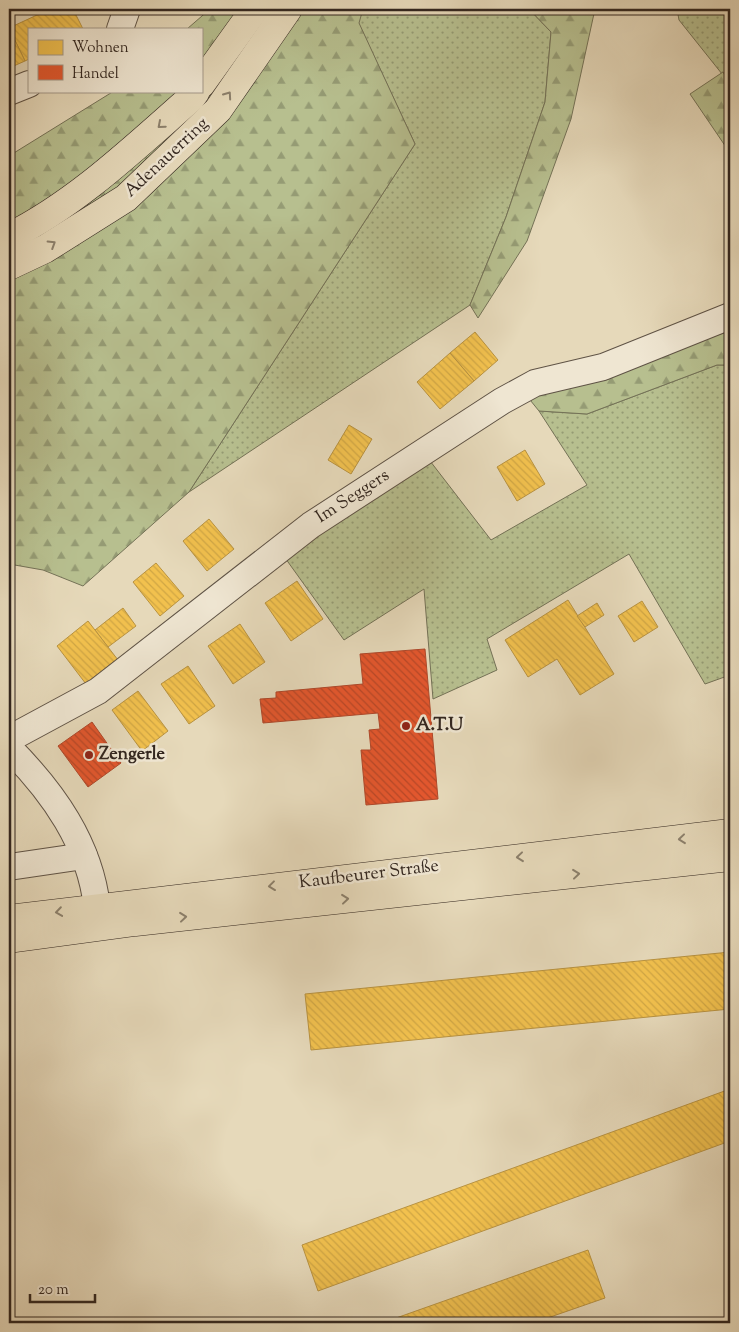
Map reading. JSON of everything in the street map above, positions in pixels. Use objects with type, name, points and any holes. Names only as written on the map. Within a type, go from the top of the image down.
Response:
[{"type":"main road","points":[[202,83],[255,9]]},
{"type":"main road","name":"Adenauerring","points":[[9,266],[45,249],[126,198],[218,110],[288,9]]},
{"type":"main road","name":"Adenauerring","points":[[9,237],[34,224],[102,176],[191,98],[195,92]]},
{"type":"main road","name":"Kaufbeurer Straße","points":[[9,919],[730,833]]},
{"type":"main road","name":"Kaufbeurer Straße","points":[[9,939],[135,922],[730,857]]},
{"type":"street","points":[[120,28],[127,9]]},
{"type":"street","points":[[9,92],[28,84]]},
{"type":"street","name":"Im Seggers","points":[[9,739],[98,691],[311,525],[502,401],[535,383],[603,367],[730,316]]},
{"type":"street","points":[[9,748],[27,766],[70,823],[93,877],[97,907]]},
{"type":"street","points":[[9,867],[84,856]]},
{"type":"green space","points":[[210,9],[363,9],[359,23],[415,144],[189,492],[83,586],[43,570],[9,564],[9,156],[112,92],[202,92],[202,28],[188,28]]},
{"type":"green space","points":[[363,9],[529,9],[551,32],[545,102],[506,217],[470,305],[189,492],[415,144],[358,22]]},
{"type":"green space","points":[[529,9],[595,9],[571,119],[527,241],[478,318],[470,305],[506,217],[545,102],[551,32]]},
{"type":"green space","points":[[677,9],[730,9],[730,84],[679,20]]},
{"type":"green space","points":[[723,72],[730,84],[730,153],[690,94]]},
{"type":"green space","points":[[730,331],[730,365],[717,365],[587,414],[539,411],[526,395]]},
{"type":"green space","points":[[717,365],[730,365],[730,675],[705,684],[629,554],[487,639],[497,670],[433,699],[424,589],[344,640],[283,555],[427,457],[491,540],[587,485],[539,411],[587,414]]},
{"type":"building: Wohnen","points":[[50,9],[73,9],[82,28],[28,28],[28,60],[25,61],[9,28]]},
{"type":"building: Wohnen","points":[[9,28],[25,61],[9,68]]},
{"type":"building: Wohnen","points":[[475,332],[498,360],[474,381],[450,353]]},
{"type":"building: Wohnen","points":[[450,353],[474,381],[440,409],[417,382]]},
{"type":"building: Wohnen","points":[[349,425],[372,439],[351,474],[328,460]]},
{"type":"building: Wohnen","points":[[525,450],[545,484],[517,501],[497,467]]},
{"type":"building: Wohnen","points":[[209,519],[234,549],[207,571],[183,541]]},
{"type":"building: Wohnen","points":[[156,563],[184,596],[160,616],[133,582]]},
{"type":"building: Wohnen","points":[[297,581],[323,619],[291,641],[265,603]]},
{"type":"building: Wohnen","points":[[568,600],[614,674],[580,695],[557,659],[528,677],[505,640]]},
{"type":"building: Wohnen","points":[[642,601],[658,627],[634,642],[618,616]]},
{"type":"building: Wohnen","points":[[597,603],[604,615],[585,627],[577,616]]},
{"type":"building: Wohnen","points":[[123,608],[136,626],[108,647],[95,630]]},
{"type":"building: Wohnen","points":[[88,621],[118,660],[86,684],[57,646]]},
{"type":"building: Wohnen","points":[[240,624],[265,662],[233,684],[208,646]]},
{"type":"building: Wohnen","points":[[188,666],[215,706],[189,724],[161,684]]},
{"type":"building: Wohnen","points":[[138,691],[168,731],[142,751],[112,710]]},
{"type":"building: Wohnen","points":[[730,952],[730,1009],[311,1050],[305,994]]},
{"type":"building: Wohnen","points":[[730,1089],[730,1141],[318,1291],[302,1245]]},
{"type":"building: Wohnen","points":[[588,1250],[605,1298],[533,1323],[382,1323]]},
{"type":"building: Handel","name":"A.T.U","points":[[425,649],[438,799],[366,805],[361,750],[371,750],[369,730],[380,729],[378,713],[263,723],[260,699],[276,698],[276,692],[363,684],[360,654]]},
{"type":"building: Handel","points":[[92,722],[121,763],[88,787],[58,746]]},
{"type":"place","name":"A.T.U","points":[[406,726]]},
{"type":"place","name":"Zengerle","points":[[89,755]]}]
